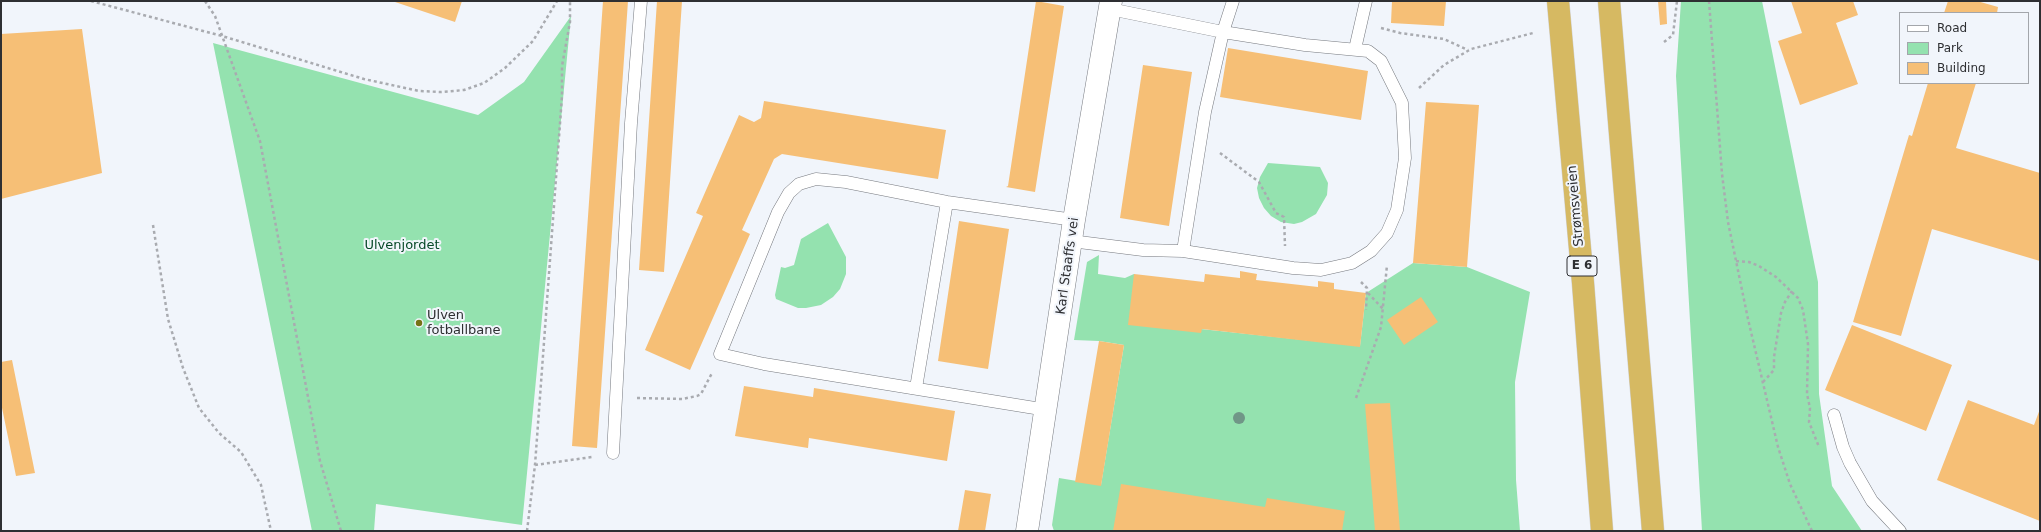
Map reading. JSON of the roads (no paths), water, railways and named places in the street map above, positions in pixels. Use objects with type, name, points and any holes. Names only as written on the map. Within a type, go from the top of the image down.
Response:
[{"type":"highway","name":"Strømsveien","points":[[1558,1],[1583,283],[1602,531]]},
{"type":"highway","points":[[1609,1],[1653,531]]},
{"type":"street","name":"Karl Staaffs vei","points":[[1027,531],[1074,220],[1111,5]]},
{"type":"lane","points":[[613,453],[631,123],[641,1]]},
{"type":"lane","points":[[1182,251],[1200,138],[1222,32],[1233,1]]},
{"type":"lane","points":[[1355,50],[1366,1]]},
{"type":"lane","points":[[1071,242],[1143,250],[1182,251],[1285,267],[1321,270],[1352,263],[1371,251],[1387,233],[1397,210],[1405,158],[1402,103],[1381,61],[1368,51],[1304,45],[1222,32],[1111,5]]},
{"type":"lane","points":[[1046,410],[764,364],[720,354],[778,212],[789,193],[799,184],[816,178],[846,182],[947,202],[1074,220]]},
{"type":"lane","points":[[916,388],[947,202]]},
{"type":"lane","points":[[1834,415],[1843,447],[1872,501],[1900,531]]},
{"type":"place","name":"Ulven fotballbane","points":[[419,323]]},
{"type":"park label","name":"Ulvenjordet","points":[[402,246]]}]
